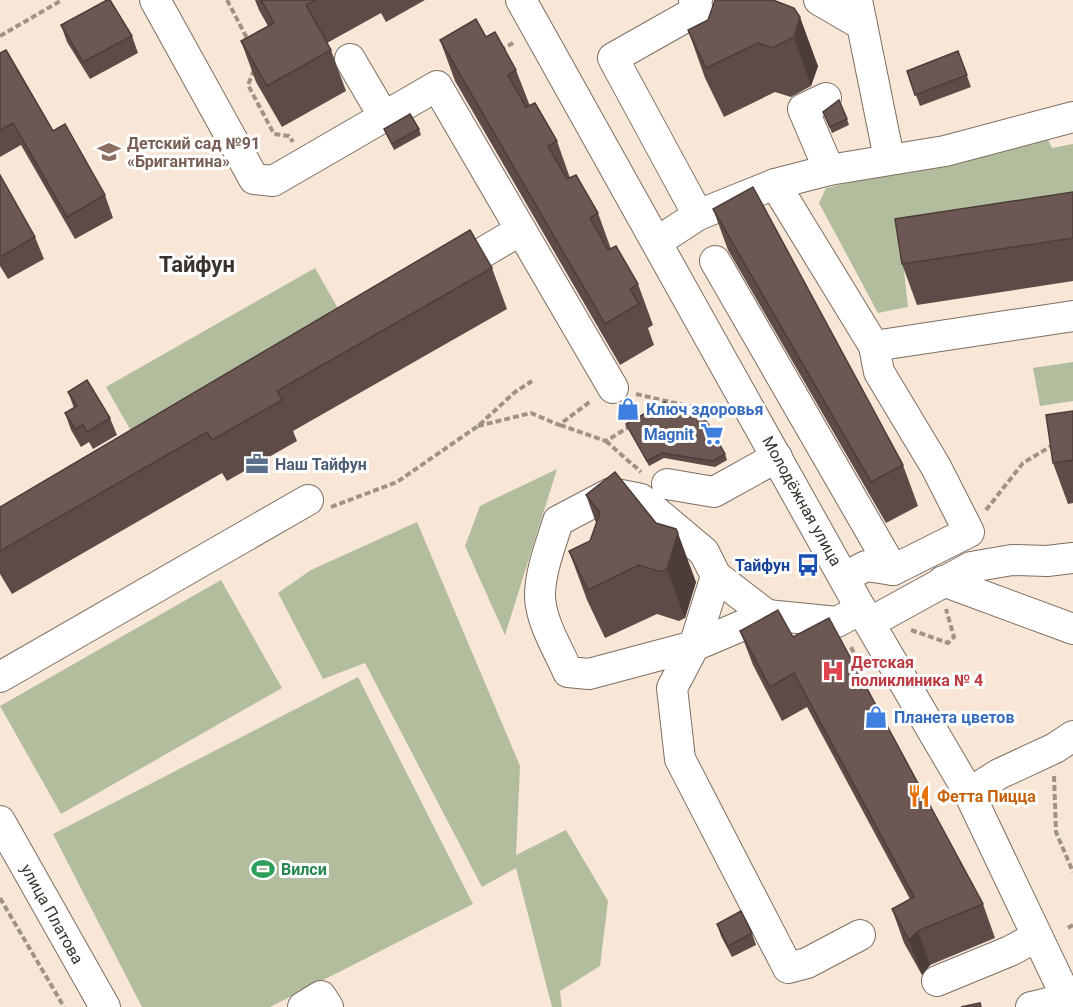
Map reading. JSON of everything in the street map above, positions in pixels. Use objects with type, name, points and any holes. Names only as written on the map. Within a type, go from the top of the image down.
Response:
[{"type":"street","points":[[155,0],[254,179],[273,181],[437,86],[613,388]]},
{"type":"street","name":"Молодёжная улица","points":[[521,0],[844,577],[969,794],[1036,937],[1071,1001]]},
{"type":"street","points":[[697,0],[694,2],[698,10],[613,58],[698,215]]},
{"type":"street","points":[[819,0],[860,13],[889,158]]},
{"type":"street","points":[[350,59],[384,117]]},
{"type":"street","points":[[826,98],[803,109],[829,170]]},
{"type":"street","points":[[657,242],[698,215],[775,184],[889,158],[945,151],[1073,117]]},
{"type":"street","points":[[775,184],[874,346],[879,372],[936,467],[969,532],[893,570],[866,566],[844,577]]},
{"type":"street","points":[[429,284],[521,230]]},
{"type":"street","points":[[715,261],[893,570]]},
{"type":"street","points":[[874,346],[1073,316]]},
{"type":"street","points":[[667,484],[714,492],[777,457]]},
{"type":"street","points":[[767,615],[716,576],[704,552],[641,499],[611,493],[558,521],[544,569],[540,595],[547,624],[568,672],[590,674],[694,646],[767,615],[837,622],[866,615],[971,567],[1012,560],[1047,561],[1073,558]]},
{"type":"street","points":[[0,677],[317,505]]},
{"type":"street","points":[[716,576],[694,646],[672,688],[680,759],[788,968],[807,963],[860,935]]},
{"type":"street","points":[[940,583],[1073,629]]},
{"type":"street","points":[[969,794],[999,774],[1064,742]]},
{"type":"street","name":"улица Платова","points":[[0,821],[105,1007]]},
{"type":"street","points":[[937,981],[1010,951],[1036,937]]},
{"type":"street","points":[[303,1007],[321,996],[328,1007]]},
{"type":"street","points":[[1030,1007],[1071,1001]]},
{"type":"path","points":[[0,36],[62,0]]},
{"type":"path","points":[[227,0],[253,50]]},
{"type":"path","points":[[493,54],[521,38]]},
{"type":"path","points":[[258,60],[248,85],[274,135],[289,136],[306,162]]},
{"type":"path","points":[[317,505],[397,482],[478,426],[515,392],[532,381]]},
{"type":"path","points":[[559,425],[580,407],[613,388],[726,414]]},
{"type":"path","points":[[662,406],[679,404]]},
{"type":"path","points":[[478,426],[531,413],[606,441],[632,462],[645,477],[667,484]]},
{"type":"path","points":[[606,441],[634,423]]},
{"type":"path","points":[[969,532],[1023,463],[1063,439]]},
{"type":"path","points":[[905,627],[948,643],[954,637],[940,583]]},
{"type":"path","points":[[850,647],[858,662]]},
{"type":"path","points":[[1064,742],[1056,832],[1073,872]]},
{"type":"path","points":[[0,898],[64,1007]]},
{"type":"green space","points":[[1047,137],[1052,148],[1073,144],[1073,214],[901,244],[908,307],[878,313],[819,203],[826,188]]},
{"type":"green space","points":[[315,268],[344,319],[135,438],[106,387]]},
{"type":"green space","points":[[1073,362],[1073,401],[1040,406],[1033,368]]},
{"type":"green space","points":[[557,469],[505,635],[465,546],[480,506]]},
{"type":"green space","points":[[417,522],[520,766],[516,855],[566,830],[608,901],[600,966],[560,991],[562,1007],[552,1007],[516,868],[482,887],[365,663],[323,679],[278,593],[311,570]]},
{"type":"green space","points":[[221,580],[282,688],[61,814],[0,706]]},
{"type":"green space","name":"Вилси","points":[[358,677],[473,904],[270,1007],[142,1007],[53,834]]},
{"type":"building","points":[[110,0],[132,36],[83,62],[61,25]]},
{"type":"building","points":[[261,0],[316,0],[306,5],[331,50],[267,86],[241,41],[274,23]]},
{"type":"building","points":[[715,0],[773,0],[794,8],[800,17],[794,37],[773,48],[758,43],[706,68],[688,30],[708,20]]},
{"type":"building","points":[[476,19],[486,37],[495,32],[516,70],[508,75],[526,107],[535,103],[557,141],[548,146],[567,179],[576,175],[598,213],[590,218],[608,250],[616,246],[638,284],[630,289],[639,304],[605,324],[440,40]]},
{"type":"building","points":[[6,50],[53,131],[65,124],[105,195],[67,217],[13,123],[0,130],[0,53]]},
{"type":"building","points":[[958,51],[967,75],[915,95],[907,71]]},
{"type":"building","points":[[839,100],[847,119],[830,127],[823,112]]},
{"type":"building","points":[[410,114],[419,129],[392,144],[384,129]]},
{"type":"building","points":[[0,175],[35,237],[0,257]]},
{"type":"building","points":[[753,187],[903,465],[871,482],[713,209]]},
{"type":"building","points":[[1073,192],[1073,238],[902,264],[895,219]]},
{"type":"building","points":[[470,230],[492,268],[277,391],[282,400],[212,440],[207,432],[0,551],[0,507]]},
{"type":"building","points":[[87,380],[110,418],[87,432],[83,425],[75,429],[65,413],[77,406],[68,392]]},
{"type":"building","points":[[665,402],[673,417],[697,404],[725,454],[713,461],[662,453],[647,461],[626,424]]},
{"type":"building","points":[[1073,411],[1073,460],[1053,463],[1046,415]]},
{"type":"building","points":[[615,472],[656,523],[676,529],[678,533],[667,569],[661,572],[639,565],[588,590],[569,551],[590,541],[600,513],[586,495]]},
{"type":"building","points":[[778,610],[793,637],[829,618],[983,904],[918,931],[909,940],[892,909],[914,897],[794,673],[770,687],[740,631]]},
{"type":"building","points":[[741,911],[752,933],[728,946],[717,924]]},
{"type":"building","points":[[980,1003],[981,1007],[961,1007]]},
{"type":"place","name":"Детский сад №91 «Бригантина»","points":[[109,152]]},
{"type":"place","name":"Ключ здоровья","points":[[628,409]]},
{"type":"place","name":"Magnit","points":[[712,434]]},
{"type":"place","name":"Наш Тайфун","points":[[257,464]]},
{"type":"place","name":"Тайфун","points":[[808,565]]},
{"type":"place","name":"Детская поликлиника № 4","points":[[833,671]]},
{"type":"place","name":"Планета цветов","points":[[876,717]]},
{"type":"place","name":"Фетта Пицца","points":[[919,796]]},
{"type":"place","name":"Вилси","points":[[263,869]]},
{"type":"district","name":"Тайфун","points":[[197,264]]}]
